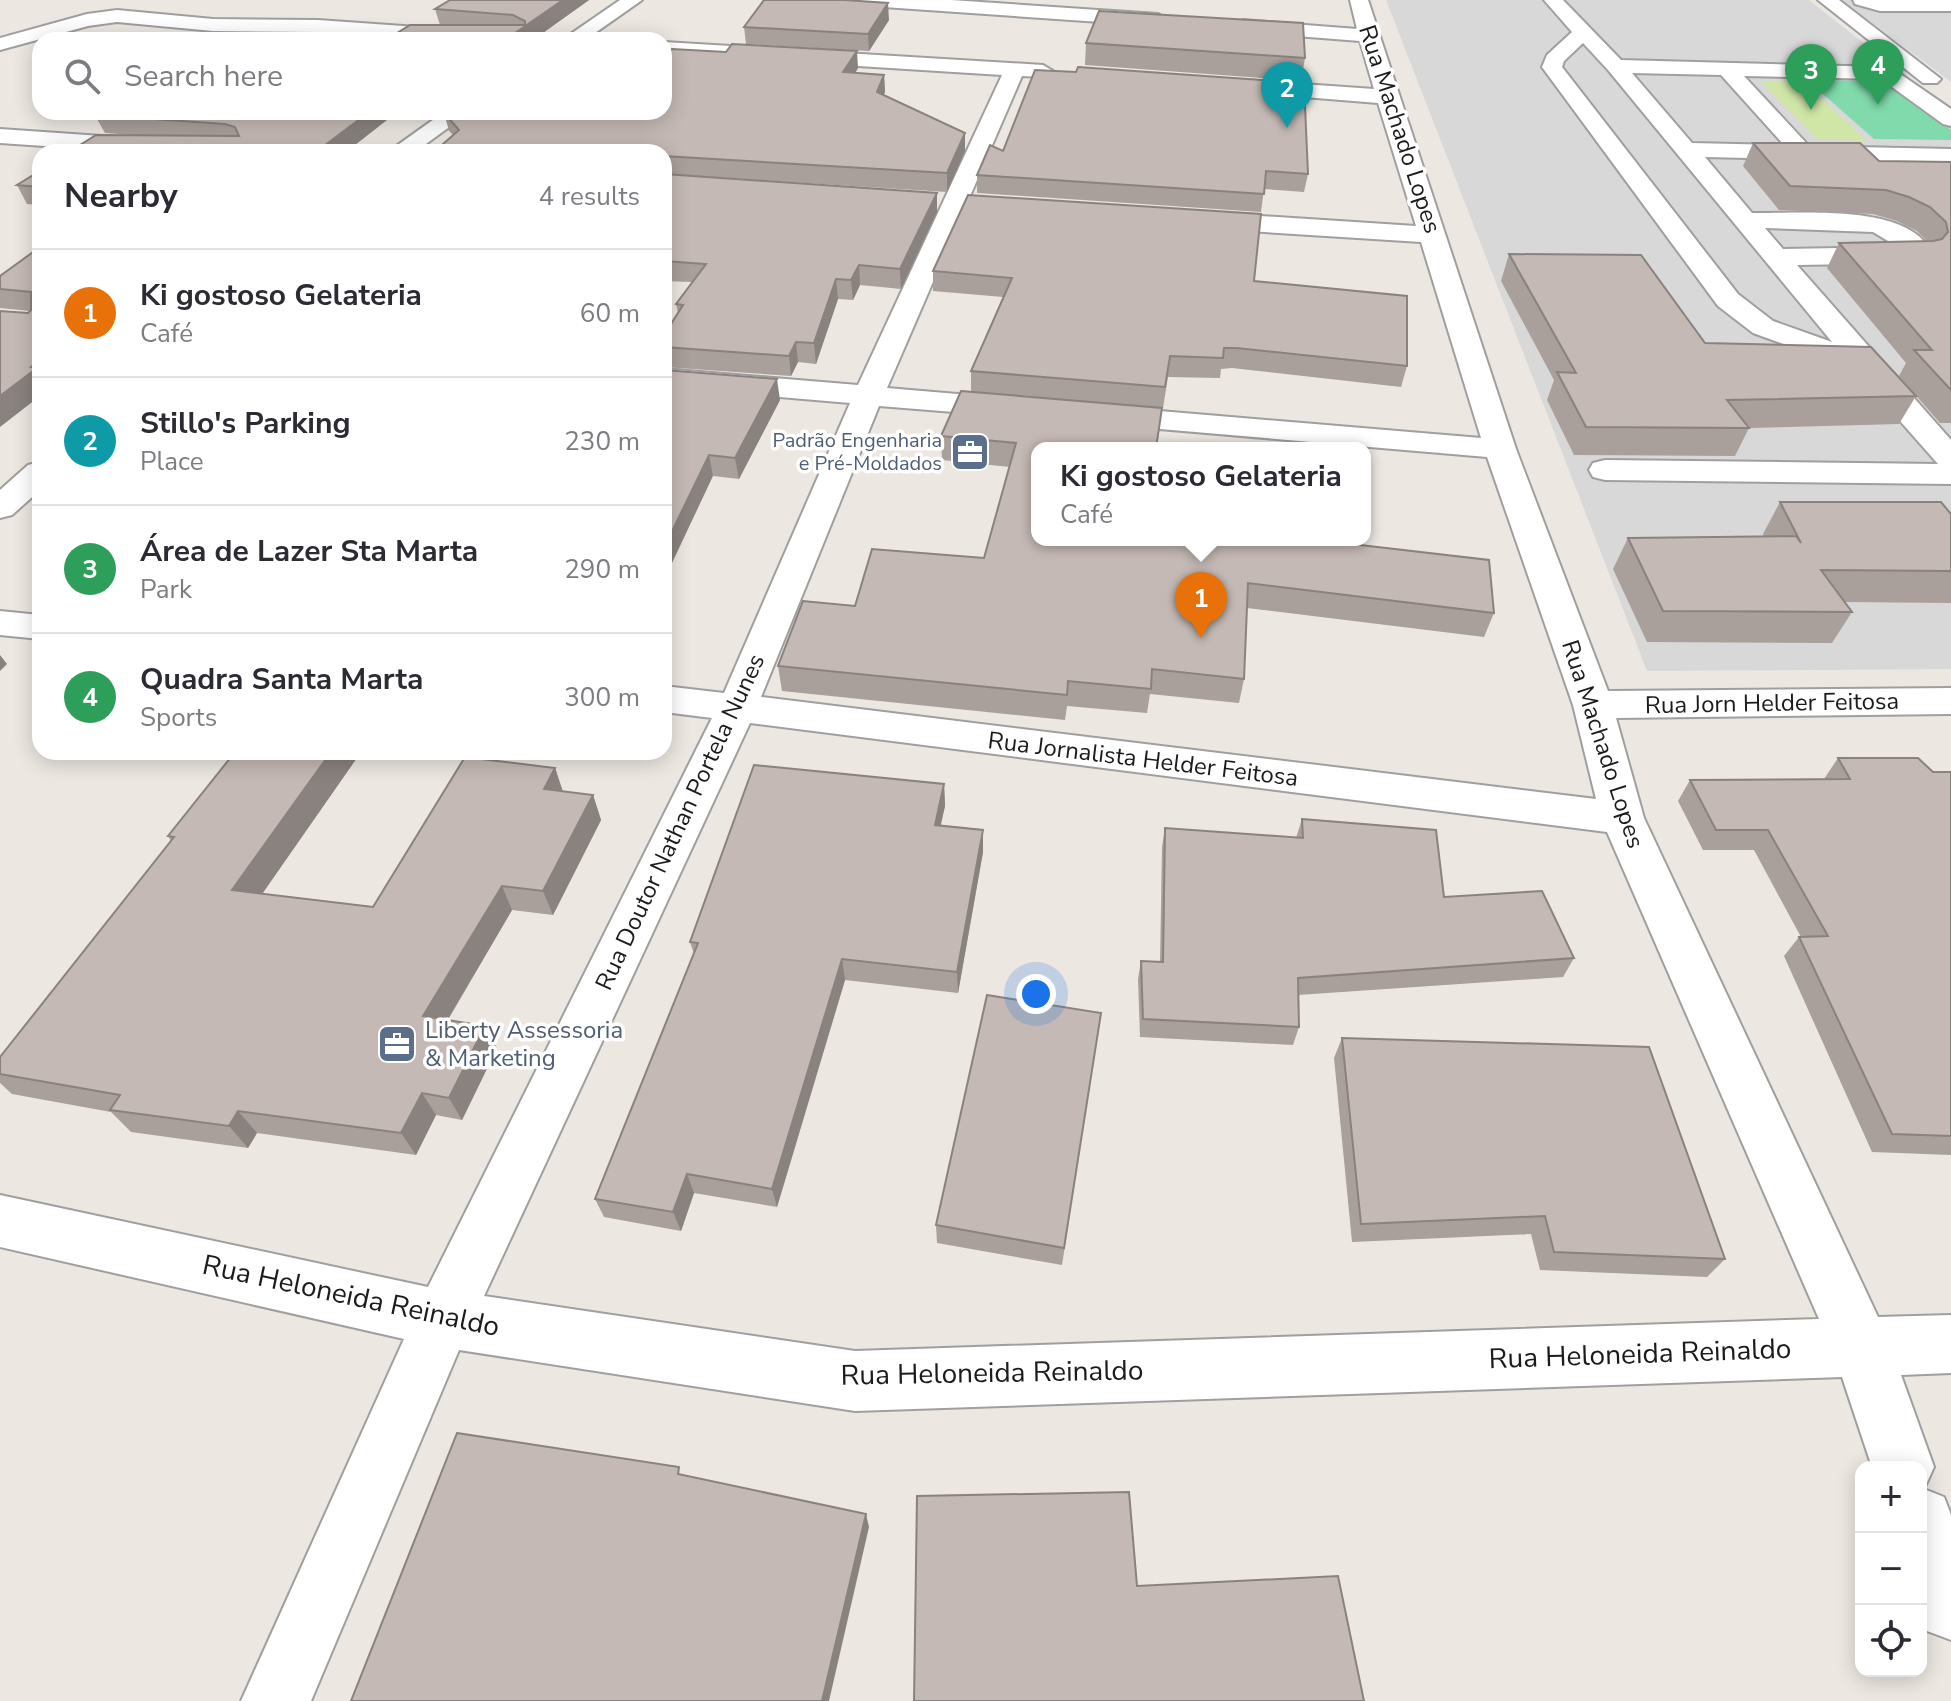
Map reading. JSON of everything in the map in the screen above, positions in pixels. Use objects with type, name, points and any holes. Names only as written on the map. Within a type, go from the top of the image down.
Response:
[{"type":"street","points":[[584,32],[633,0]]},
{"type":"street","points":[[869,0],[1184,22]]},
{"type":"street","points":[[1553,0],[1615,66],[1866,364],[1951,459]]},
{"type":"street","points":[[1827,0],[1951,95]]},
{"type":"street","points":[[1862,0],[1880,5],[1914,2],[1951,5]]},
{"type":"street","points":[[48,32],[107,17],[213,25],[318,26],[403,32]]},
{"type":"street","points":[[1230,26],[1364,18]]},
{"type":"street","name":"Rua Machado Lopes","points":[[1364,18],[1500,449],[1593,705],[1622,818],[1861,1347],[1901,1461]]},
{"type":"street","points":[[1582,33],[1554,59],[1552,67],[1728,300],[1763,327],[1866,364]]},
{"type":"street","points":[[0,44],[32,36]]},
{"type":"street","points":[[672,48],[1060,72]]},
{"type":"street","points":[[1615,66],[1886,73],[1951,119]]},
{"type":"street","name":"Rua Doutor Nathan Portela Nunes","points":[[276,1701],[443,1319],[737,708],[868,396],[957,204],[1015,69]]},
{"type":"street","points":[[1727,69],[1803,153]]},
{"type":"street","points":[[1225,85],[1389,97]]},
{"type":"street","points":[[412,144],[447,120]]},
{"type":"street","points":[[0,136],[116,144]]},
{"type":"street","points":[[1684,150],[1951,156]]},
{"type":"street","points":[[1179,218],[1434,235]]},
{"type":"street","points":[[1746,220],[1874,224],[1889,228],[1917,249],[1919,255],[1778,257]]},
{"type":"street","points":[[672,379],[1042,410]]},
{"type":"street","points":[[1073,413],[1500,449]]},
{"type":"street","points":[[1605,470],[1936,475],[1944,507]]},
{"type":"street","points":[[0,508],[32,479]]},
{"type":"street","points":[[0,623],[32,626]]},
{"type":"street","name":"Rua Jornalista Helder Feitosa","points":[[672,700],[1622,818]]},
{"type":"street","name":"Rua Jorn Helder Feitosa","points":[[1593,705],[1951,701]]},
{"type":"street","name":"Rua Heloneida Reinaldo","points":[[0,1221],[443,1319],[855,1381],[1951,1344]]},
{"type":"street","points":[[1925,1533],[1951,1607]]},
{"type":"shaded area","points":[[1386,0],[1809,0],[1951,112],[1951,669],[1647,671]]},
{"type":"shaded area","points":[[1842,0],[1951,0],[1951,82]]},
{"type":"green space","points":[[1807,80],[1891,81],[1951,130],[1951,140],[1874,139]]},
{"type":"green space","points":[[1760,81],[1803,82],[1867,141],[1817,139]]},
{"type":"building","points":[[450,0],[563,0],[517,32],[399,32],[410,25],[525,25],[525,21],[513,15],[435,9]]},
{"type":"building","points":[[764,0],[888,3],[868,34],[744,27]]},
{"type":"building","points":[[1099,11],[1303,23],[1305,58],[1086,43]]},
{"type":"building","points":[[732,44],[857,51],[843,72],[884,75],[877,92],[965,133],[947,173],[672,156],[672,144],[443,144],[459,130],[450,120],[672,120],[672,49],[726,52]]},
{"type":"building","points":[[1078,67],[1304,83],[1308,174],[1266,171],[1264,194],[977,175],[990,145],[1003,151],[1035,70],[1076,72]]},
{"type":"building","points":[[168,120],[358,120],[327,144],[82,144],[96,135],[239,136],[235,127]]},
{"type":"building","points":[[1753,143],[1860,143],[1879,161],[1951,162],[1951,390],[1914,350],[1932,350],[1839,243],[1933,241],[1942,239],[1948,232],[1946,222],[1930,207],[1886,190],[1790,186]]},
{"type":"building","points":[[672,175],[937,193],[900,269],[859,265],[851,280],[836,279],[814,343],[796,342],[789,356],[672,348],[672,322],[683,305],[676,304],[706,264],[672,262]]},
{"type":"building","points":[[32,176],[32,186],[17,185]]},
{"type":"building","points":[[968,195],[1261,214],[1254,281],[1407,296],[1407,366],[1224,348],[1223,358],[1170,356],[1165,387],[971,371],[1012,278],[933,271]]},
{"type":"building","points":[[32,253],[32,372],[0,396],[0,311],[28,313],[31,310],[31,292],[0,289],[0,276]]},
{"type":"building","points":[[1509,254],[1641,255],[1705,343],[1871,347],[1916,396],[1727,400],[1749,428],[1586,427],[1557,372],[1576,373]]},
{"type":"building","points":[[672,371],[777,379],[735,458],[709,455],[672,531]]},
{"type":"building","points":[[961,391],[1162,408],[1157,442],[1031,442],[1031,546],[1369,546],[1489,560],[1494,613],[1248,583],[1244,679],[1152,669],[1151,689],[1068,681],[1067,695],[778,666],[803,601],[855,606],[872,549],[984,558],[1016,443],[941,436]]},
{"type":"building","points":[[1780,502],[1941,502],[1951,514],[1951,571],[1821,570],[1852,612],[1663,611],[1628,538],[1796,536],[1801,543]]},
{"type":"building","points":[[1838,758],[1918,758],[1933,772],[1951,772],[1951,1136],[1892,1134],[1799,937],[1828,936],[1768,830],[1716,830],[1690,780],[1850,779]]},
{"type":"building","points":[[229,760],[325,760],[232,890],[373,907],[463,760],[555,768],[544,789],[593,795],[543,891],[502,886],[423,1016],[485,1026],[449,1098],[422,1093],[401,1133],[238,1111],[229,1126],[110,1110],[120,1095],[0,1074],[0,1057],[174,837],[168,836]]},
{"type":"building","points":[[754,765],[944,784],[935,825],[983,830],[957,972],[842,959],[772,1189],[687,1174],[673,1212],[595,1199],[698,943],[690,942]]},
{"type":"building","points":[[1302,819],[1436,830],[1444,897],[1542,891],[1574,958],[1298,978],[1299,1027],[1143,1019],[1141,961],[1163,962],[1165,828],[1303,838]]},
{"type":"building","points":[[987,995],[1101,1013],[1064,1248],[936,1225]]},
{"type":"building","points":[[1342,1038],[1649,1047],[1725,1259],[1554,1252],[1545,1216],[1361,1224]]},
{"type":"building","points":[[457,1433],[679,1467],[678,1474],[866,1514],[822,1701],[351,1701]]},
{"type":"building","points":[[1129,1492],[1137,1586],[1338,1576],[1364,1701],[914,1701],[917,1496]]},
{"type":"place","name":"Quadra Santa Marta","points":[[1878,105]]},
{"type":"place","name":"Área de Lazer Sta Marta","points":[[1811,110]]},
{"type":"place","name":"Stillo's Parking","points":[[1287,128]]},
{"type":"place","name":"Padrão Engenharia e Pré-Moldados","points":[[970,452]]},
{"type":"place","name":"Ki gostoso Gelateria","points":[[1201,638]]},
{"type":"place","name":"Liberty Assessoria & Marketing","points":[[397,1044]]}]
